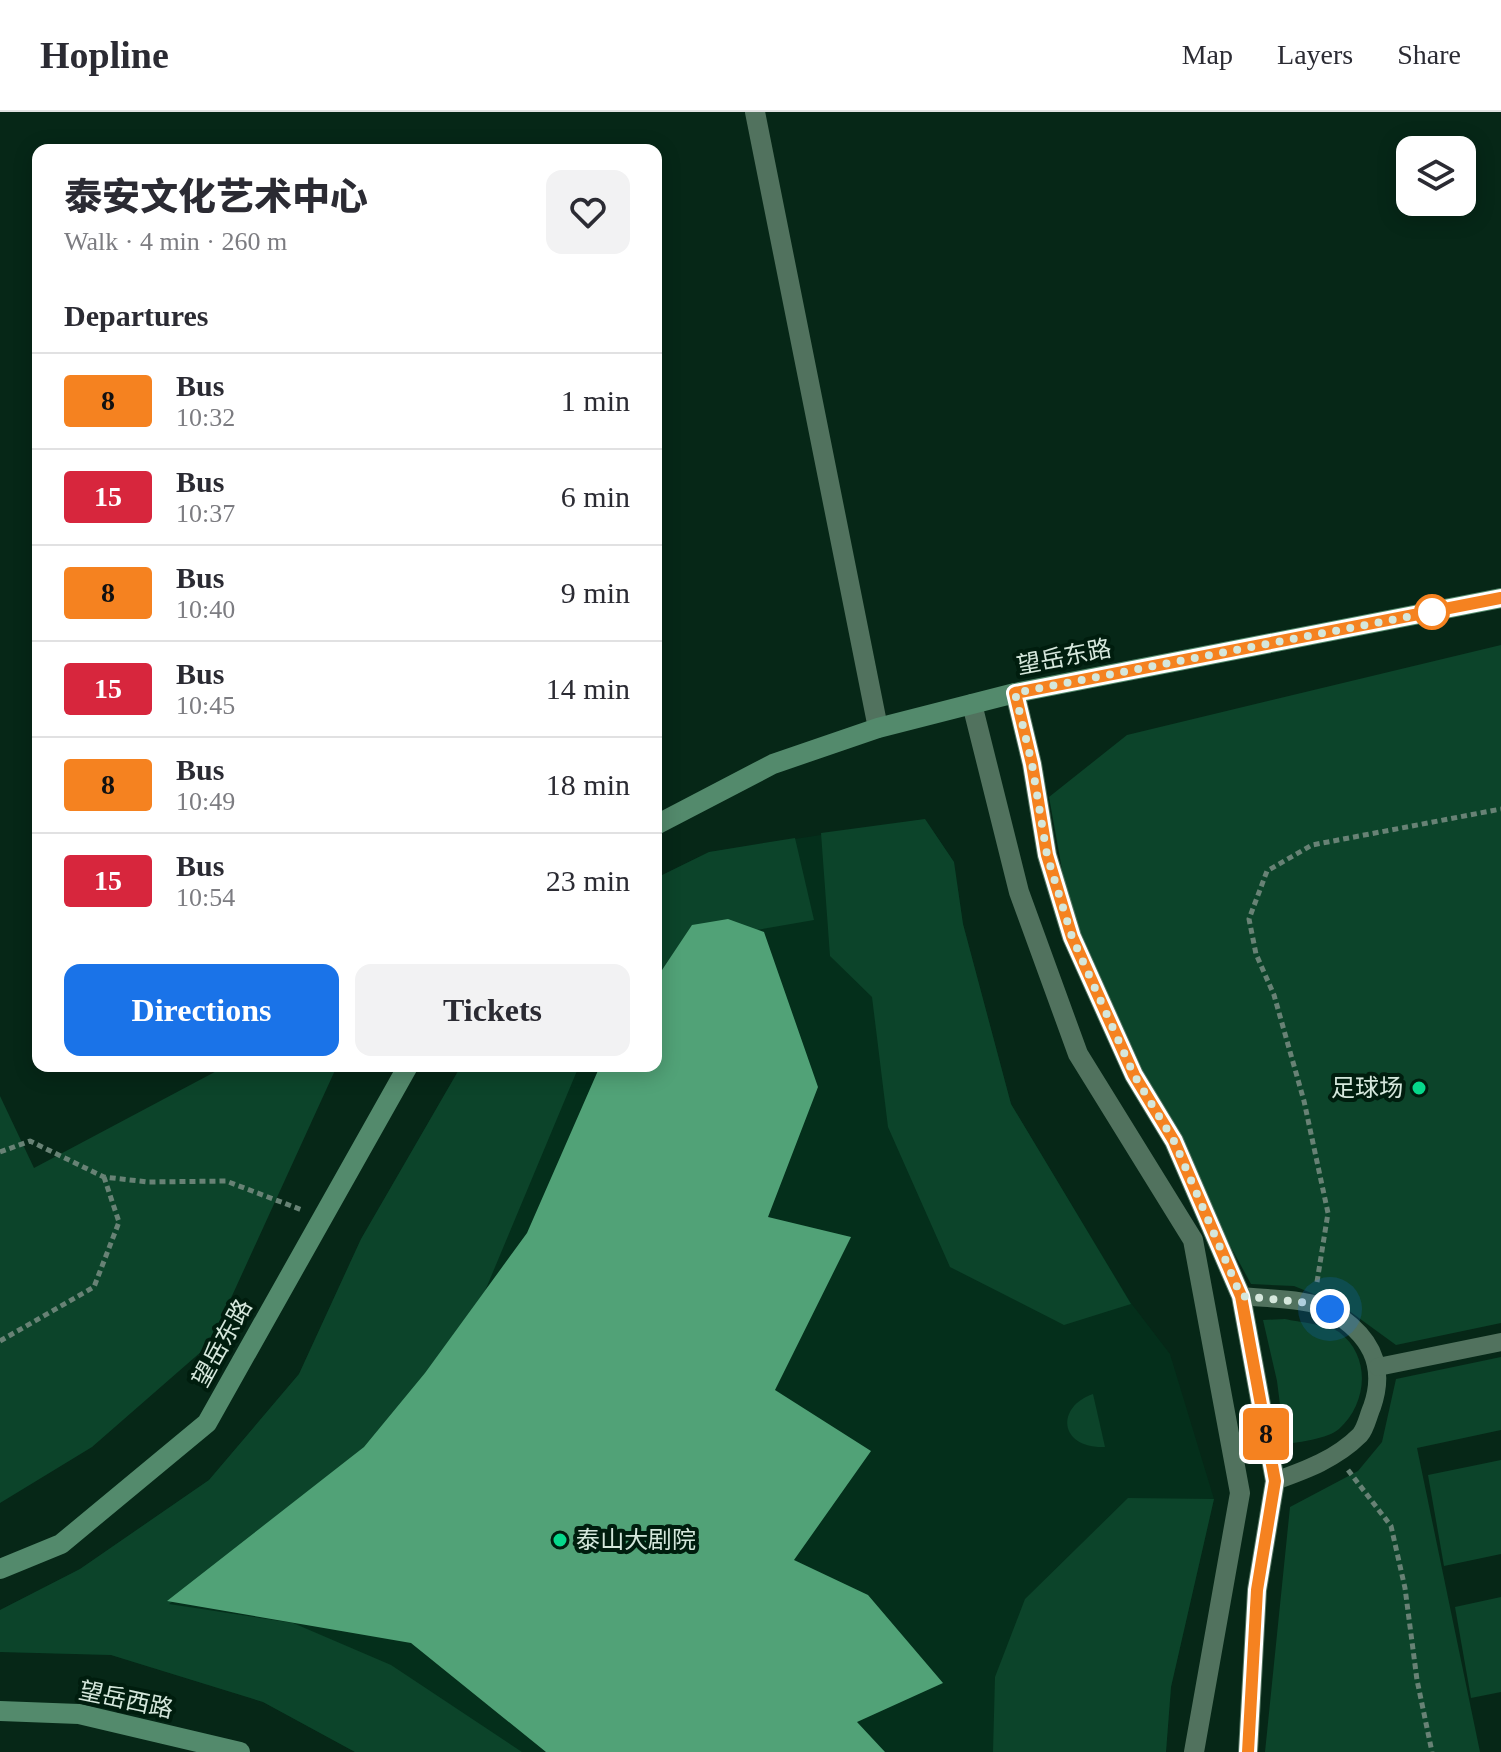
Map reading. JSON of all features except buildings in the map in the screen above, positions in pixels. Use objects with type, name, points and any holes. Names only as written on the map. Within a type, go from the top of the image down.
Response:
[{"type":"main road","name":"望岳东路","points":[[662,822],[773,764],[878,728],[1015,693],[1501,598]]},
{"type":"main road","name":"望岳东路","points":[[0,1569],[61,1544],[207,1423],[405,1072]]},
{"type":"main road","name":"望岳西路","points":[[0,1711],[79,1714],[240,1752]]},
{"type":"street","points":[[755,112],[878,728]]},
{"type":"street","points":[[1015,693],[1032,764],[1047,855],[1072,937],[1134,1075],[1174,1141],[1241,1296],[1275,1481],[1257,1590],[1248,1752]]},
{"type":"street","points":[[972,704],[1019,892],[1078,1054],[1193,1240],[1240,1493],[1194,1752]]},
{"type":"lane","points":[[1241,1296],[1309,1303],[1330,1309],[1363,1337],[1378,1367],[1379,1387],[1362,1433],[1322,1464],[1275,1481]]},
{"type":"lane","points":[[1378,1367],[1501,1342]]},
{"type":"path","points":[[1309,1303],[1316,1289],[1328,1213],[1304,1101],[1274,995],[1256,954],[1249,919],[1267,871],[1312,845],[1501,809]]},
{"type":"path","points":[[0,1152],[30,1141],[104,1177],[148,1182],[226,1181],[322,1218]]},
{"type":"path","points":[[0,1341],[94,1287],[119,1222],[104,1177]]},
{"type":"path","points":[[1336,1453],[1391,1526],[1405,1588],[1417,1680],[1432,1752]]},
{"type":"shaded area","points":[[1501,645],[1501,1323],[1396,1345],[1341,1305],[1294,1286],[1251,1284],[1095,997],[1065,886],[1049,797],[1127,735]]},
{"type":"shaded area","points":[[925,819],[954,862],[963,924],[1011,1104],[1131,1303],[1170,1354],[1214,1499],[1171,1687],[1166,1752],[355,1752],[263,1702],[111,1655],[0,1652],[0,1610],[80,1569],[209,1480],[299,1374],[361,1239],[458,1072],[662,1072],[662,875],[709,852]]},
{"type":"shaded area","points":[[925,819],[954,862],[963,924],[1011,1104],[1131,1304],[1064,1325],[950,1267],[888,1127],[872,997],[830,956],[821,833]]},
{"type":"shaded area","points":[[795,838],[814,920],[693,941],[662,969],[662,875],[709,852]]},
{"type":"shaded area","points":[[215,1072],[334,1072],[210,1344],[92,1447],[0,1503],[0,1096],[34,1168]]},
{"type":"shaded area","points":[[458,1072],[576,1072],[485,1291],[383,1432],[268,1534],[169,1604],[293,1623],[391,1665],[522,1752],[355,1752],[263,1702],[111,1655],[0,1652],[0,1610],[80,1569],[209,1480],[299,1374],[361,1239]]},
{"type":"shaded area","points":[[1285,1319],[1339,1332],[1357,1354],[1362,1380],[1355,1407],[1339,1429],[1321,1438],[1285,1444],[1277,1381],[1263,1320]]},
{"type":"shaded area","points":[[1501,1357],[1501,1430],[1417,1448],[1480,1752],[1265,1752],[1290,1507],[1358,1471],[1382,1442],[1396,1379]]},
{"type":"shaded area","points":[[1093,1394],[1105,1447],[1078,1441],[1071,1435],[1068,1426],[1072,1408]]},
{"type":"shaded area","points":[[1501,1460],[1501,1554],[1444,1566],[1428,1475]]},
{"type":"shaded area","points":[[1128,1498],[1214,1499],[1171,1687],[1166,1752],[993,1752],[995,1677],[1025,1599]]},
{"type":"shaded area","points":[[1501,1597],[1501,1692],[1471,1698],[1455,1607]]},
{"type":"bus line","name":"8","points":[[1248,1752],[1257,1590],[1275,1481],[1241,1296],[1174,1141],[1134,1075],[1072,937],[1047,855],[1032,764],[1015,693],[1501,598]]},
{"type":"place","name":"足球场","points":[[1419,1088]]},
{"type":"place","name":"泰山大剧院","points":[[560,1540]]},
{"type":"route","points":[[1330,1309],[1309,1303],[1241,1296],[1174,1141],[1134,1075],[1072,937],[1047,855],[1032,764],[1015,693],[1432,612]]}]
